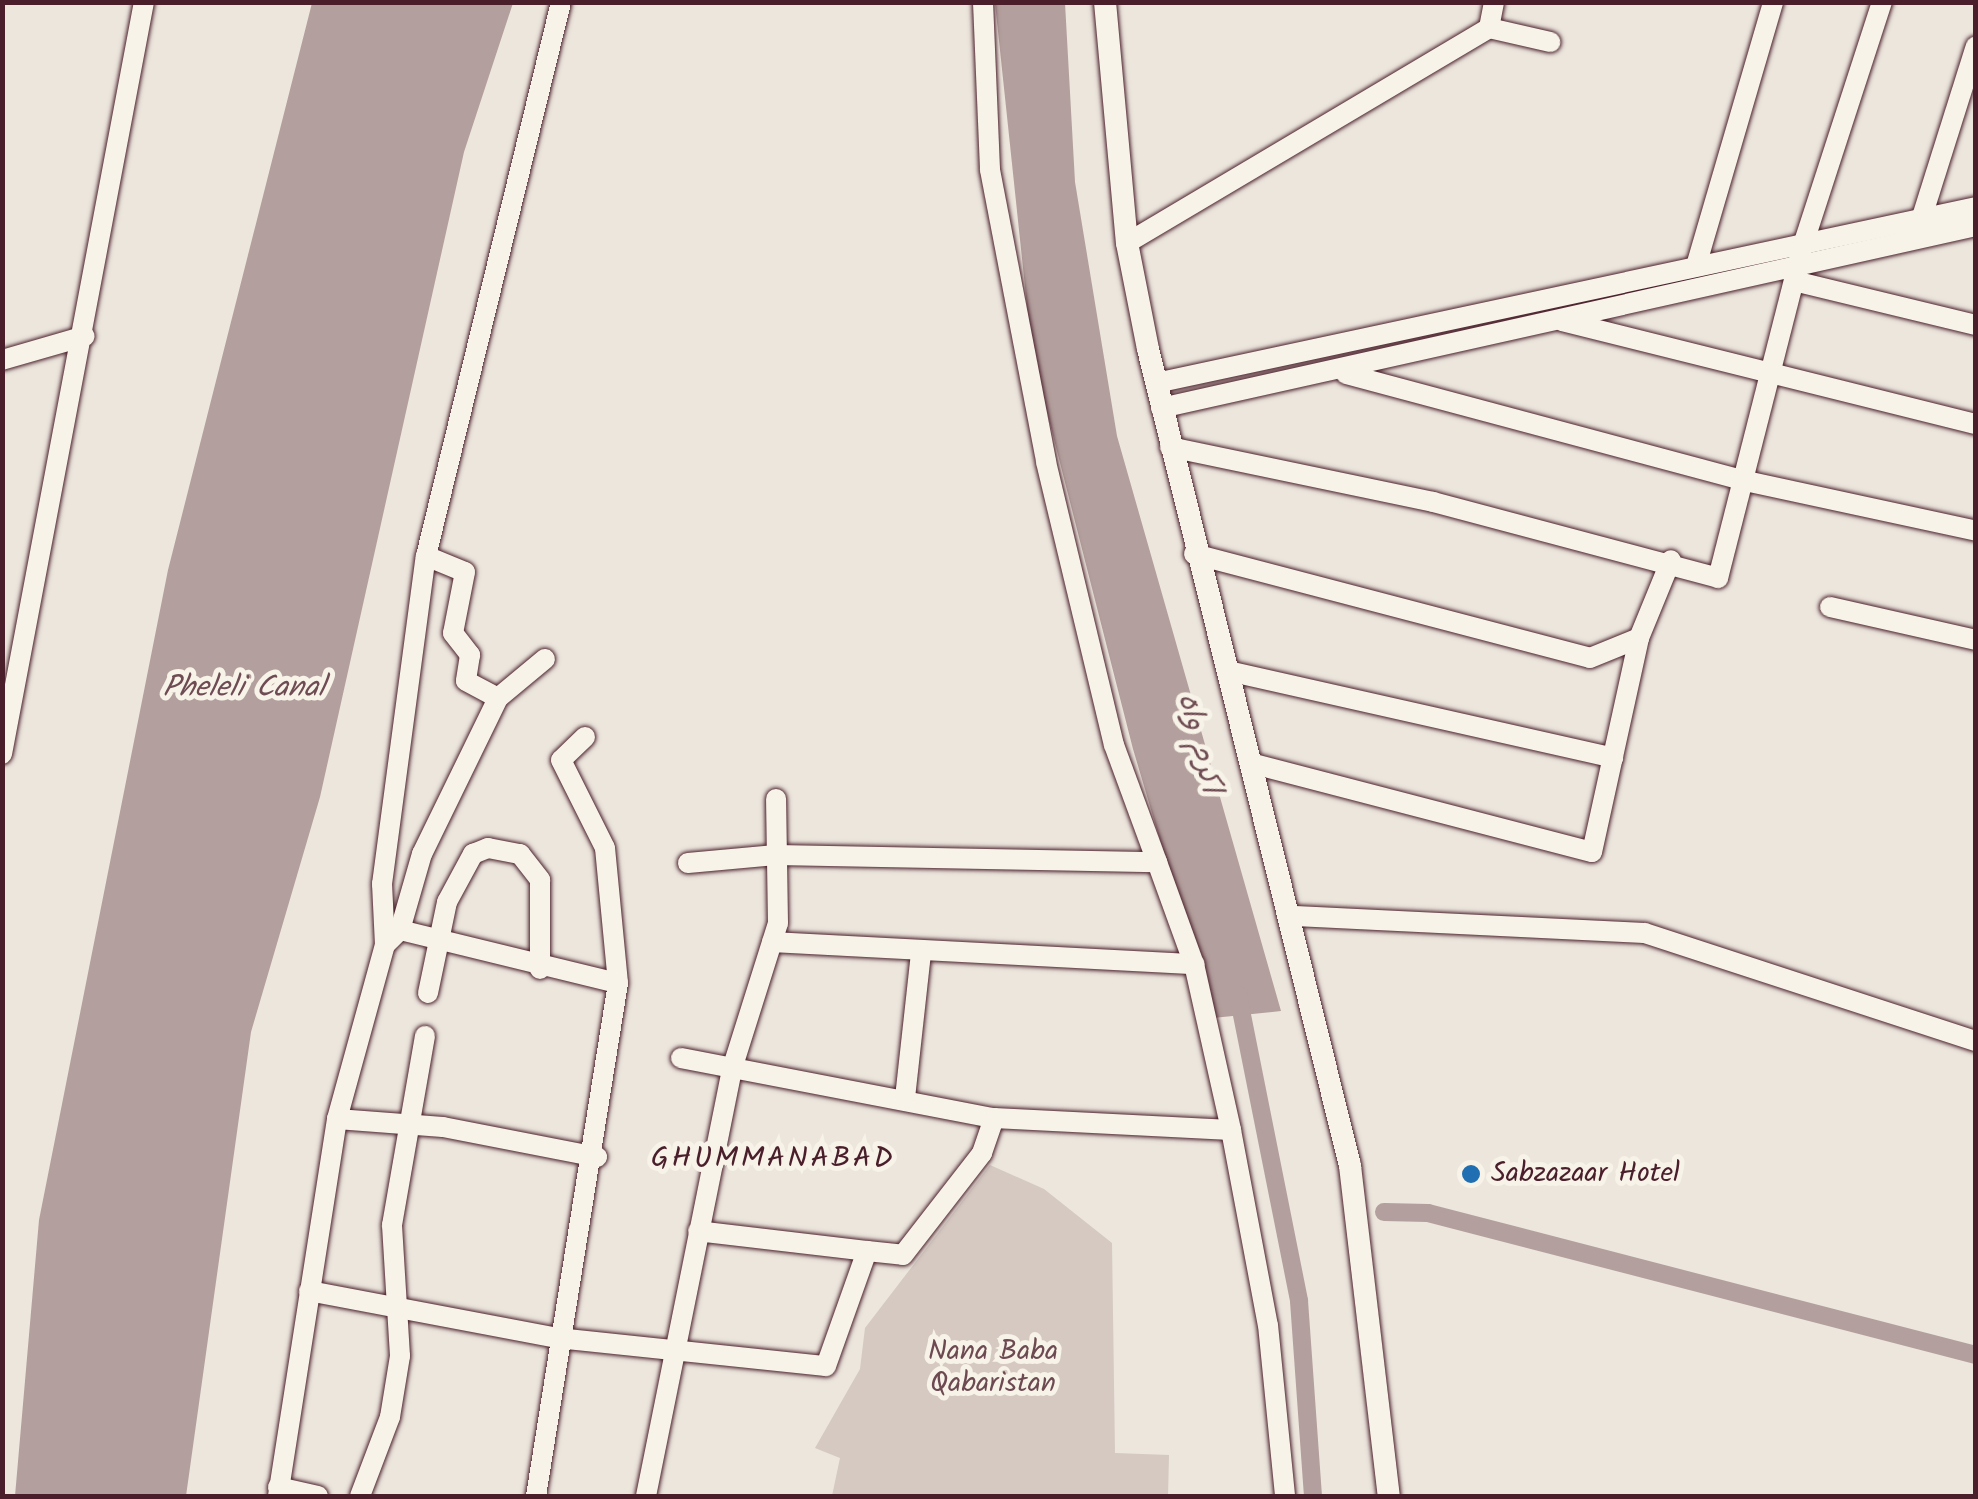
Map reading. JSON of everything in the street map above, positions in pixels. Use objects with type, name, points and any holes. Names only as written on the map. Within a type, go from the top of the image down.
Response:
[{"type":"street","points":[[2,754],[85,336],[144,2]]},
{"type":"street","points":[[392,937],[382,884],[426,556],[562,2]]},
{"type":"street","points":[[983,2],[990,170],[1046,462],[1114,745],[1194,964],[1232,1130],[1265,1308],[1285,1496]]},
{"type":"street","points":[[1104,2],[1127,243],[1161,408],[1194,554],[1295,916],[1353,1183],[1389,1496]]},
{"type":"street","points":[[1489,28],[1494,2]]},
{"type":"street","points":[[1696,266],[1773,2]]},
{"type":"street","points":[[1170,447],[1671,560],[1718,578],[1802,245],[1882,2]]},
{"type":"street","points":[[1127,243],[1489,28],[1550,42]]},
{"type":"street","points":[[1921,220],[1976,46]]},
{"type":"street","points":[[1156,383],[1976,207]]},
{"type":"street","points":[[1161,408],[1796,274],[1976,226]]},
{"type":"street","points":[[1796,274],[1976,325]]},
{"type":"street","points":[[1560,321],[1766,378],[1976,424]]},
{"type":"street","points":[[2,360],[85,336]]},
{"type":"street","points":[[1339,372],[1742,480],[1976,531]]},
{"type":"street","points":[[1194,554],[1590,658],[1638,638]]},
{"type":"street","points":[[426,556],[465,572],[453,633],[470,655],[466,680],[498,698]]},
{"type":"street","points":[[1254,764],[1587,852],[1613,758],[1638,638],[1671,560]]},
{"type":"street","points":[[1830,607],[1976,640]]},
{"type":"street","points":[[318,1496],[278,1492],[337,1119],[392,937],[422,854],[498,698],[544,659]]},
{"type":"street","points":[[1228,671],[1613,758]]},
{"type":"street","points":[[536,1496],[558,1338],[597,1157],[618,983],[606,848],[561,760],[585,736]]},
{"type":"street","points":[[646,1496],[679,1349],[698,1231],[732,1070],[772,942],[776,799]]},
{"type":"street","points":[[428,992],[439,942],[473,854],[503,847],[529,860],[540,880],[540,969]]},
{"type":"street","points":[[688,863],[776,855],[1158,862]]},
{"type":"street","points":[[1295,916],[1644,933],[1976,1041]]},
{"type":"street","points":[[392,937],[439,942],[540,969],[618,983]]},
{"type":"street","points":[[772,942],[921,954],[1194,964]]},
{"type":"street","points":[[905,1098],[921,954]]},
{"type":"street","points":[[360,1496],[390,1417],[399,1306],[392,1224],[425,1036]]},
{"type":"street","points":[[681,1058],[994,1118],[1232,1130]]},
{"type":"street","points":[[698,1231],[903,1254],[982,1153],[994,1118]]},
{"type":"street","points":[[337,1119],[409,1126],[597,1157]]},
{"type":"street","points":[[309,1290],[558,1338],[826,1366],[867,1252]]},
{"type":"green space","name":"Nana Baba Qabaristan","points":[[990,1165],[1044,1189],[1112,1243],[1115,1453],[1169,1455],[1168,1496],[832,1496],[840,1458],[815,1448],[860,1369],[865,1328]]},
{"type":"water","name":"Pheleli Canal","points":[[312,3],[513,3],[464,152],[320,797],[251,1032],[186,1496],[15,1496],[39,1220],[168,570]]},
{"type":"water","points":[[995,3],[1065,3],[1075,182],[1117,436],[1281,1011],[1213,1018],[1133,749],[1032,353]]},
{"type":"waterway","name":"اکرم واہ","points":[[1238,995],[1299,1301],[1313,1496]]},
{"type":"waterway","points":[[1384,1212],[1428,1213],[1976,1355]]},
{"type":"place","name":"Sabzazaar Hotel","points":[[1471,1174]]},
{"type":"district","name":"GHUMMANABAD","points":[[773,1159]]}]
